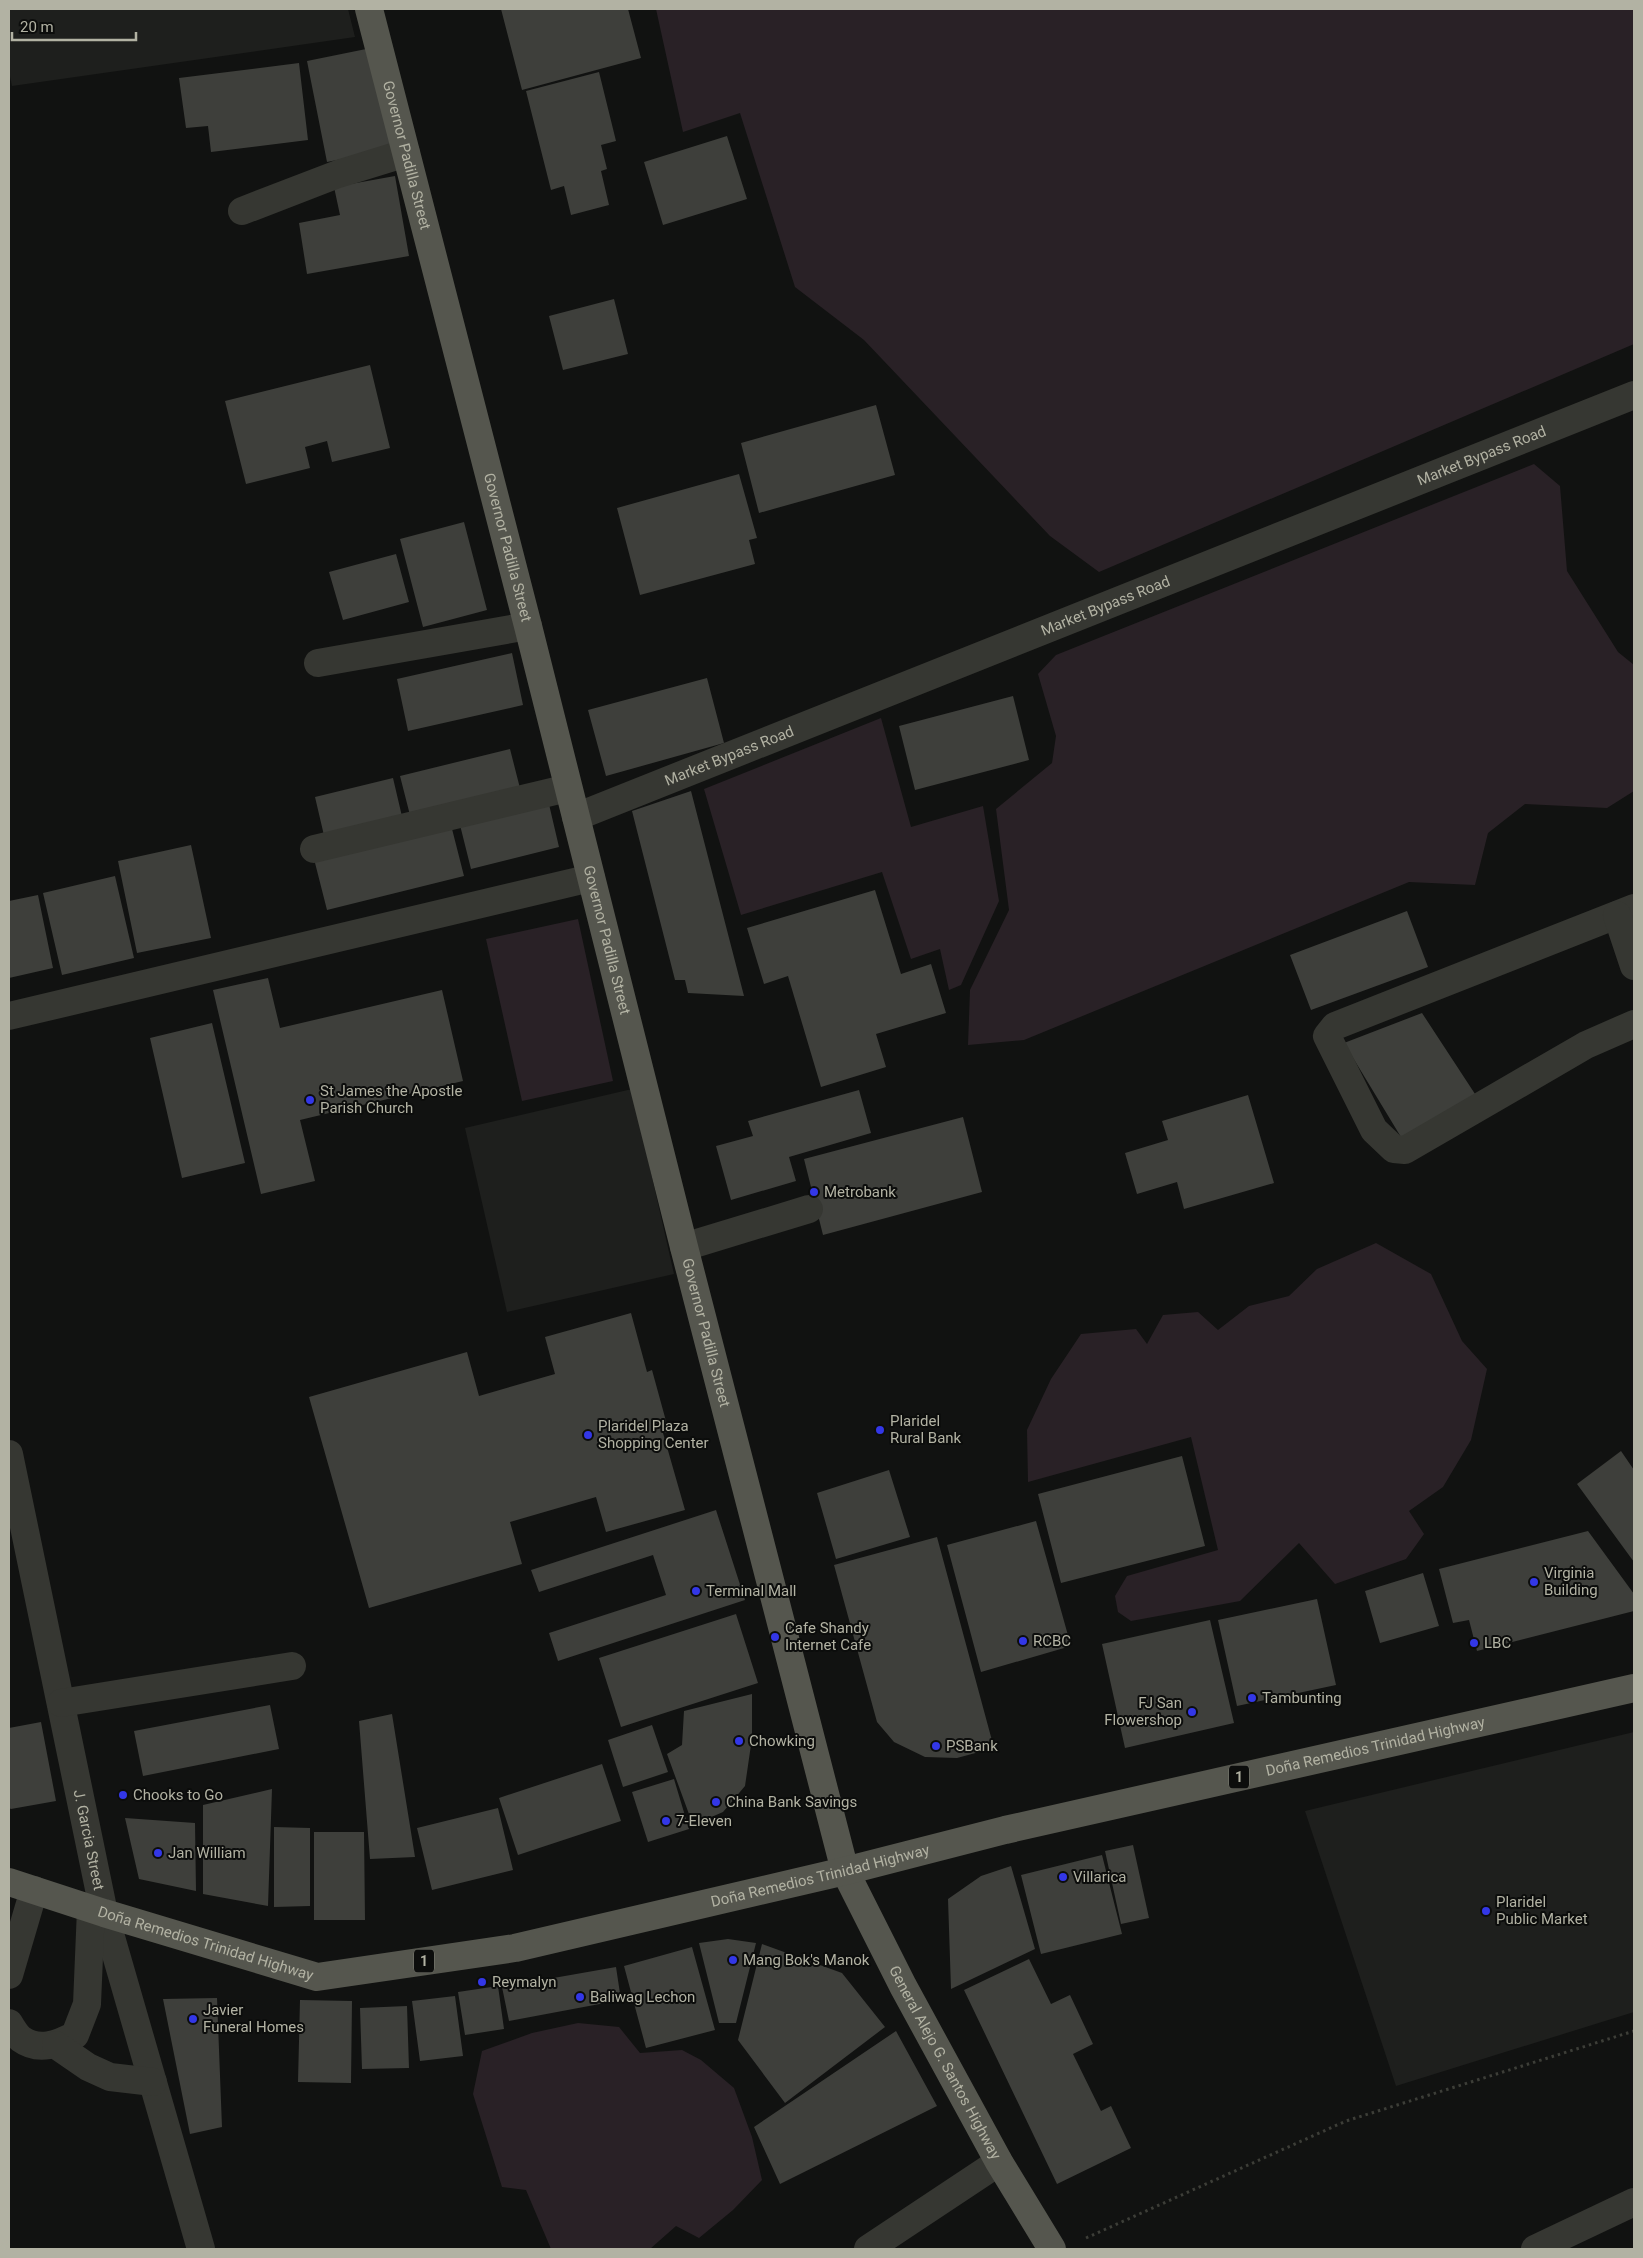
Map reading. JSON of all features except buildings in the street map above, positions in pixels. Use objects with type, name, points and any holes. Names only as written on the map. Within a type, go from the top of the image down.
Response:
[{"type":"main road","name":"Governor Padilla Street","points":[[369,9],[845,1871]]},
{"type":"main road","name":"Doña Remedios Trinidad Highway","points":[[21,1886],[97,1911],[317,1977],[515,1948],[845,1871],[1005,1830],[1634,1688]]},
{"type":"main road","name":"General Alejo G. Santos Highway","points":[[845,1871],[903,1986],[999,2162],[1052,2249]]},
{"type":"street","points":[[242,211],[338,174],[406,153]]},
{"type":"street","name":"Market Bypass Road","points":[[576,816],[1634,395]]},
{"type":"street","points":[[318,663],[528,626]]},
{"type":"street","points":[[314,849],[568,788]]},
{"type":"street","points":[[9,1016],[591,878]]},
{"type":"street","points":[[1634,966],[1626,911],[1335,1026],[1327,1036],[1374,1130],[1394,1149],[1405,1150],[1586,1045],[1634,1024]]},
{"type":"street","points":[[684,1247],[809,1209]]},
{"type":"street","name":"J. Garcia Street","points":[[9,1454],[61,1703],[97,1911],[153,2082],[201,2249]]},
{"type":"street","points":[[61,1703],[292,1666]]},
{"type":"street","points":[[9,1975],[21,1886]]},
{"type":"street","points":[[9,2023],[21,2039],[40,2046],[56,2045],[75,2035],[87,2004],[97,1911]]},
{"type":"street","points":[[56,2045],[88,2067],[110,2076],[153,2082]]},
{"type":"street","points":[[868,2249],[999,2162]]},
{"type":"street","points":[[1536,2249],[1634,2202]]},
{"type":"path","points":[[1080,2241],[1346,2121],[1634,2031]]},
{"type":"shaded area","points":[[9,9],[348,9],[355,37],[12,86],[9,72]]},
{"type":"shaded area","points":[[656,9],[1634,9],[1634,344],[1099,572],[1050,536],[864,340],[795,287],[740,113],[683,132]]},
{"type":"shaded area","points":[[1534,464],[1560,486],[1567,571],[1618,652],[1634,665],[1634,791],[1607,808],[1525,804],[1488,833],[1475,885],[1409,882],[1024,1040],[968,1045],[970,990],[1009,910],[996,809],[1052,763],[1056,736],[1038,674],[1056,655]]},
{"type":"shaded area","points":[[881,718],[911,827],[983,806],[999,901],[961,985],[949,990],[940,949],[911,959],[882,872],[741,915],[704,789]]},
{"type":"shaded area","points":[[578,919],[613,1081],[522,1101],[486,939]]},
{"type":"shaded area","points":[[632,1089],[674,1274],[507,1312],[465,1128]]},
{"type":"shaded area","points":[[1376,1243],[1431,1274],[1462,1341],[1487,1369],[1471,1440],[1443,1487],[1409,1511],[1424,1534],[1406,1559],[1335,1584],[1299,1543],[1240,1601],[1131,1621],[1118,1612],[1115,1596],[1127,1576],[1218,1550],[1191,1437],[1028,1482],[1027,1430],[1051,1379],[1081,1334],[1136,1329],[1147,1344],[1163,1315],[1198,1312],[1218,1330],[1249,1306],[1289,1296],[1317,1269]]},
{"type":"shaded area","name":"Plaridel Public Market","points":[[1634,1732],[1634,2012],[1396,2086],[1305,1811]]},
{"type":"shaded area","points":[[578,2023],[619,2027],[640,2053],[682,2050],[701,2060],[734,2088],[752,2137],[762,2180],[733,2210],[699,2238],[676,2226],[650,2249],[551,2249],[526,2190],[502,2187],[473,2094],[482,2051],[532,2033]]},
{"type":"place","name":"St James the Apostle Parish Church","points":[[310,1100]]},
{"type":"place","name":"Metrobank","points":[[814,1192]]},
{"type":"place","name":"Plaridel Rural Bank","points":[[880,1430]]},
{"type":"place","name":"Plaridel Plaza Shopping Center","points":[[588,1435]]},
{"type":"place","name":"Virginia Building","points":[[1534,1582]]},
{"type":"place","name":"Terminal Mall","points":[[696,1591]]},
{"type":"place","name":"Cafe Shandy Internet Cafe","points":[[775,1637]]},
{"type":"place","name":"RCBC","points":[[1023,1641]]},
{"type":"place","name":"LBC","points":[[1474,1643]]},
{"type":"place","name":"Tambunting","points":[[1252,1698]]},
{"type":"place","name":"FJ San Flowershop","points":[[1192,1712]]},
{"type":"place","name":"Chowking","points":[[739,1741]]},
{"type":"place","name":"PSBank","points":[[936,1746]]},
{"type":"place","name":"Chooks to Go","points":[[123,1795]]},
{"type":"place","name":"China Bank Savings","points":[[716,1802]]},
{"type":"place","name":"7-Eleven","points":[[666,1821]]},
{"type":"place","name":"Jan William","points":[[158,1853]]},
{"type":"place","name":"Villarica","points":[[1063,1877]]},
{"type":"place","name":"Plaridel Public Market","points":[[1486,1911]]},
{"type":"place","name":"Mang Bok's Manok","points":[[733,1960]]},
{"type":"place","name":"Reymalyn","points":[[482,1982]]},
{"type":"place","name":"Baliwag Lechon","points":[[580,1997]]},
{"type":"place","name":"Javier Funeral Homes","points":[[193,2019]]}]
